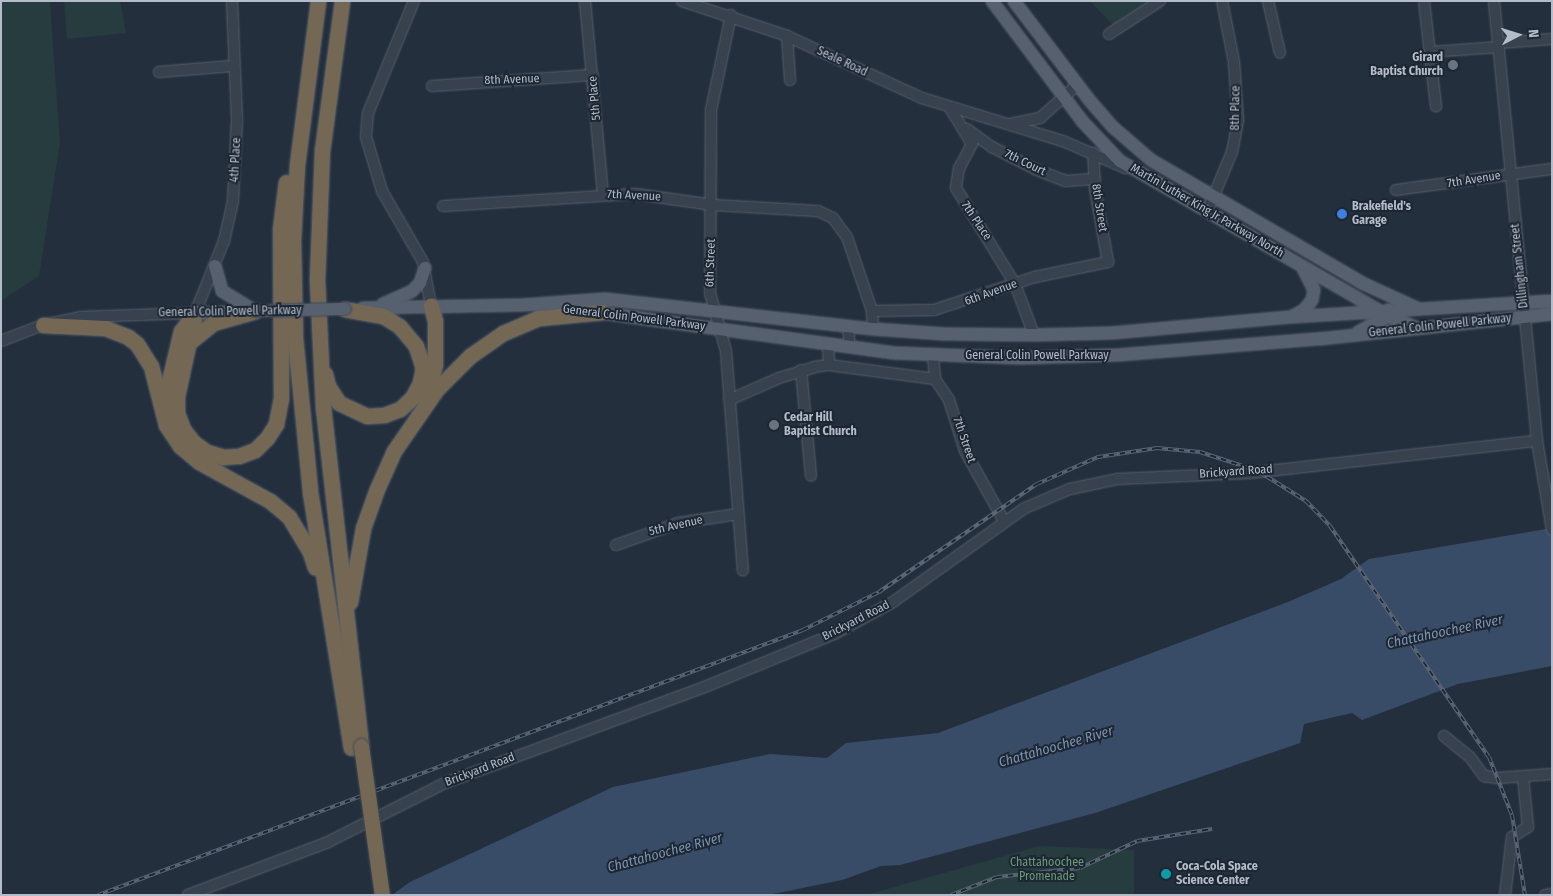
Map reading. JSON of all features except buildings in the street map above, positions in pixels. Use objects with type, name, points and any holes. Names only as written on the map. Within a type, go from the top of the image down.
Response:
[{"type":"highway","points":[[318,1],[303,102],[293,216],[295,338],[303,444],[326,605],[356,747],[382,895]]},
{"type":"highway","points":[[342,1],[329,85],[320,178],[317,280],[323,406],[372,895]]},
{"type":"highway","points":[[195,312],[191,341],[177,396],[177,413],[183,429],[200,447],[223,457],[239,456],[255,450],[267,438],[276,424],[281,399],[280,230],[286,180],[303,102]]},
{"type":"highway","points":[[320,348],[328,386],[339,403],[368,416],[384,415],[400,409],[412,398],[423,368],[430,306]]},
{"type":"highway","points":[[347,631],[354,568],[363,528],[387,466],[416,417],[432,384],[435,365],[435,321],[430,306]]},
{"type":"highway","points":[[344,309],[383,316],[399,326],[416,346],[423,368]]},
{"type":"highway","points":[[191,341],[213,323],[255,311]]},
{"type":"highway","points":[[166,425],[166,394],[174,354],[181,331],[195,312]]},
{"type":"highway","points":[[416,417],[470,356],[503,333],[540,318],[603,312]]},
{"type":"highway","points":[[43,325],[105,328],[128,337],[151,366],[166,425],[180,446],[199,462],[270,501],[289,517],[310,552],[326,605]]},
{"type":"main road","name":"Martin Luther King Jr Parkway North","points":[[992,1],[1063,96],[1120,161],[1386,313],[1423,330]]},
{"type":"main road","name":"Martin Luther King Jr Parkway North","points":[[1014,1],[1077,85],[1108,122],[1138,150],[1178,179],[1215,198],[1362,283],[1422,310]]},
{"type":"main road","points":[[1290,317],[1304,310],[1312,300],[1314,290],[1296,262],[1299,247]]},
{"type":"main road","points":[[215,266],[222,291],[255,311]]},
{"type":"main road","points":[[371,308],[412,291],[420,283],[425,268]]},
{"type":"main road","points":[[1352,335],[1386,313],[1362,283]]},
{"type":"main road","name":"General Colin Powell Parkway","points":[[195,312],[523,305],[605,299],[714,309],[873,329],[944,334],[1034,335],[1103,333],[1290,317],[1386,313],[1552,301]]},
{"type":"main road","name":"General Colin Powell Parkway","points":[[523,305],[603,312],[850,347],[933,355],[1020,358],[1108,356],[1423,330],[1552,314]]},
{"type":"street","name":"4th Place","points":[[195,312],[215,266],[233,201],[237,120],[232,66],[232,1]]},
{"type":"street","points":[[414,1],[368,113],[366,137],[382,191],[425,268],[430,306]]},
{"type":"street","name":"5th Place","points":[[584,1],[593,75],[603,194]]},
{"type":"street","name":"Seale Road","points":[[682,1],[695,3],[787,36],[950,108],[1000,124],[1063,140],[1144,176]]},
{"type":"street","points":[[1109,34],[1160,1]]},
{"type":"street","name":"8th Place","points":[[1207,212],[1215,198],[1232,152],[1238,103],[1222,1]]},
{"type":"street","points":[[1268,1],[1280,54]]},
{"type":"street","points":[[1424,1],[1436,106]]},
{"type":"street","name":"Dillingham Street","points":[[1494,1],[1537,441],[1552,530]]},
{"type":"street","name":"6th Street","points":[[731,15],[711,110],[713,205],[710,293],[722,329],[743,570]]},
{"type":"street","points":[[787,36],[790,80]]},
{"type":"street","points":[[1430,52],[1552,39]]},
{"type":"street","points":[[159,72],[232,66]]},
{"type":"street","name":"8th Avenue","points":[[432,86],[593,75]]},
{"type":"street","name":"Seale Road","points":[[1000,124],[1017,125],[1040,118],[1077,85]]},
{"type":"street","name":"7th Place","points":[[950,108],[972,144],[959,168],[956,188],[1015,284],[1034,335]]},
{"type":"street","name":"7th Court","points":[[962,125],[992,147],[1036,170],[1065,181],[1095,179]]},
{"type":"street","name":"8th Street","points":[[1093,153],[1095,179],[1108,262]]},
{"type":"street","name":"7th Avenue","points":[[1396,190],[1552,169]]},
{"type":"street","name":"7th Avenue","points":[[443,206],[603,194],[636,194],[713,205],[795,207],[825,213],[838,224],[847,237],[872,311]]},
{"type":"street","name":"6th Avenue","points":[[872,311],[934,310],[1015,284],[1108,262]]},
{"type":"street","points":[[872,311],[873,329]]},
{"type":"street","name":"General Colin Powell Parkway","points":[[1,341],[43,325],[80,317],[195,312]]},
{"type":"street","points":[[848,326],[850,347]]},
{"type":"street","points":[[828,344],[829,366]]},
{"type":"street","name":"7th Street","points":[[933,355],[935,379],[949,400],[970,462],[1004,521]]},
{"type":"street","points":[[729,400],[801,370],[829,366],[935,379]]},
{"type":"street","points":[[801,370],[811,476]]},
{"type":"street","name":"Brickyard Road","points":[[188,895],[328,842],[419,794],[468,774],[716,682],[836,634],[893,602],[1004,521],[1047,497],[1093,482],[1250,473],[1537,441]]},
{"type":"street","name":"5th Avenue","points":[[616,545],[678,523],[738,514]]},
{"type":"street","points":[[1444,736],[1470,757],[1484,776],[1552,774]]},
{"type":"street","points":[[1506,895],[1512,837],[1528,827],[1522,776]]},
{"type":"street","points":[[1545,895],[1552,894]]},
{"type":"green space","points":[[1,1],[50,1],[60,143],[39,276],[1,301]]},
{"type":"green space","points":[[64,1],[120,1],[126,33],[67,39]]},
{"type":"green space","points":[[1090,1],[1153,1],[1113,25]]},
{"type":"green space","name":"Chattahoochee Promenade","points":[[1039,846],[1134,850],[1134,895],[866,895]]},
{"type":"water","name":"Chattahoochee River","points":[[1552,528],[1552,666],[1458,684],[1362,720],[1352,713],[1304,724],[1300,743],[1095,813],[900,865],[881,866],[842,880],[768,895],[392,895],[410,882],[613,787],[770,754],[827,758],[846,743],[938,733],[1288,602],[1341,579],[1369,559]]},
{"type":"railway","points":[[98,895],[803,630],[879,592],[1037,484],[1098,457],[1157,448],[1200,452],[1258,471],[1306,501],[1330,526],[1489,757],[1512,815],[1525,895]]},
{"type":"railway","points":[[951,895],[997,877],[1080,868],[1137,841],[1212,829]]},
{"type":"place","name":"Girard Baptist Church","points":[[1453,65]]},
{"type":"place","name":"Brakefield's Garage","points":[[1342,214]]},
{"type":"place","name":"Cedar Hill Baptist Church","points":[[774,425]]},
{"type":"place","name":"Coca-Cola Space Science Center","points":[[1166,874]]}]
